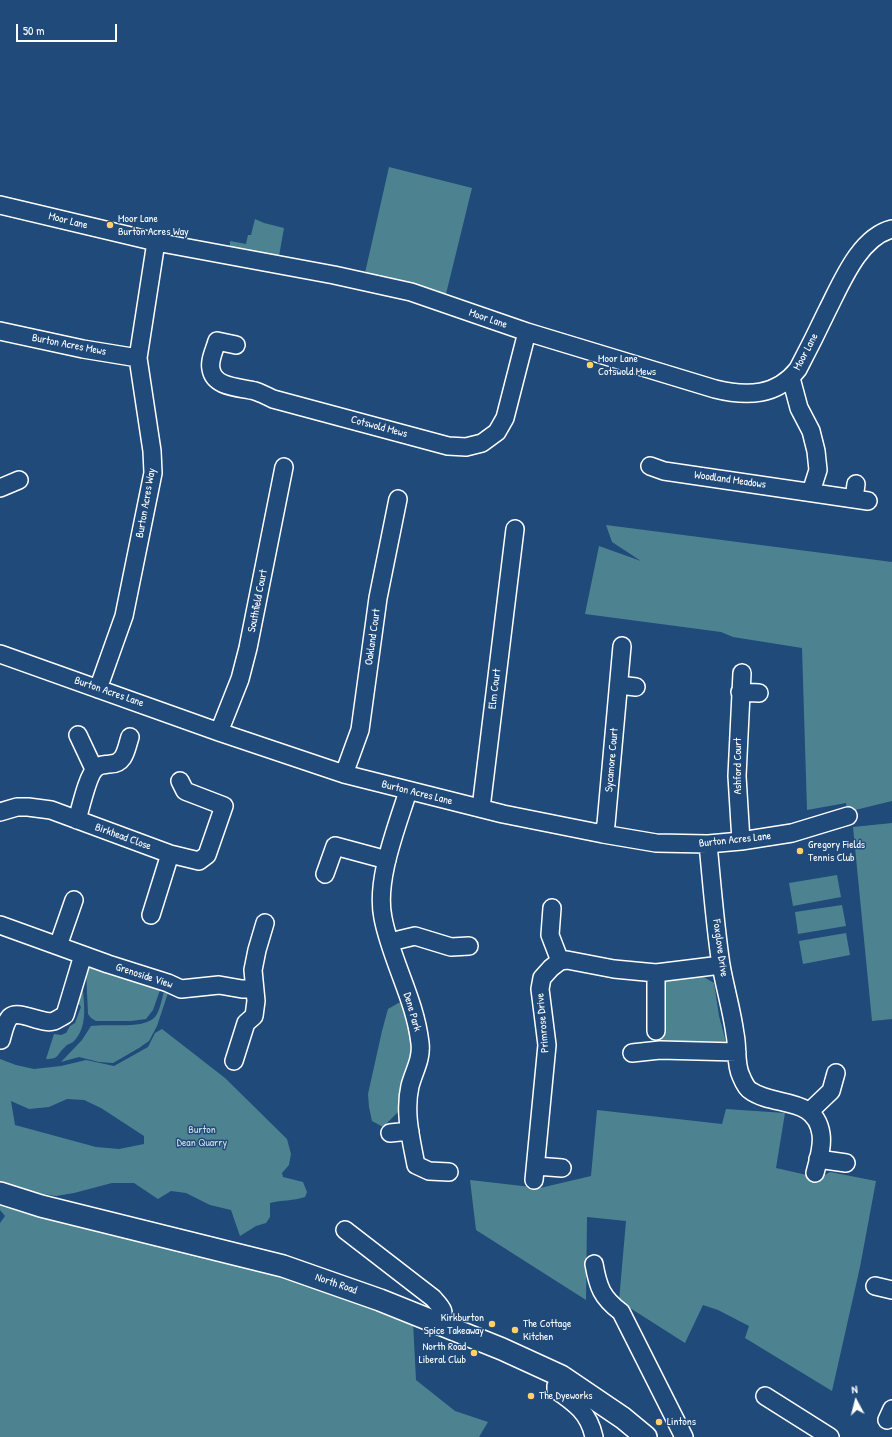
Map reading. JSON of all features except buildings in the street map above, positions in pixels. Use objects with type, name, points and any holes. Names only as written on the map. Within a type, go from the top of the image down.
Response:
[{"type":"main road","name":"North Road","points":[[0,1193],[41,1206],[138,1231],[228,1251],[283,1266],[380,1300],[502,1349],[561,1376],[623,1418],[646,1437]]},
{"type":"street","name":"Moor Lane","points":[[0,205],[156,242],[371,282],[411,292],[527,332],[726,392],[748,394],[776,388],[791,378],[798,369],[852,263],[859,253],[875,238],[887,230],[892,229]]},
{"type":"street","name":"Burton Acres Way","points":[[98,689],[124,616],[153,473],[152,451],[138,358],[156,242]]},
{"type":"street","name":"Burton Acres Mews","points":[[0,331],[83,349],[138,358]]},
{"type":"street","name":"Cotswold Mews","points":[[236,345],[217,341],[210,363],[214,378],[223,384],[448,446],[466,447],[482,443],[500,428],[505,418],[527,332]]},
{"type":"street","points":[[791,378],[799,408],[811,431],[816,451],[818,470],[811,492]]},
{"type":"street","name":"Woodland Meadows","points":[[650,466],[664,471],[811,492],[859,495]]},
{"type":"street","name":"Southfield Court","points":[[219,732],[240,679],[248,648],[284,467]]},
{"type":"street","points":[[0,488],[19,480]]},
{"type":"street","name":"Oakland Court","points":[[344,774],[360,730],[378,598],[398,499]]},
{"type":"street","name":"Elm Court","points":[[481,808],[515,571],[515,529]]},
{"type":"street","name":"Sycamore Court","points":[[603,834],[606,824],[622,646]]},
{"type":"street","name":"Burton Acres Lane","points":[[1,656],[344,774],[481,808],[603,834],[656,843],[686,845],[708,844],[741,841],[792,833],[827,825],[848,816]]},
{"type":"street","name":"Ashford Court","points":[[741,841],[737,776],[742,673]]},
{"type":"street","points":[[619,685],[636,687]]},
{"type":"street","points":[[740,692],[759,693]]},
{"type":"street","points":[[78,735],[94,769]]},
{"type":"street","points":[[77,820],[86,788],[94,769],[101,765],[120,762],[124,756],[130,737]]},
{"type":"street","name":"Birkhead Close","points":[[0,812],[17,807],[52,810],[170,854],[199,861],[207,856],[224,806],[185,791],[180,780]]},
{"type":"street","name":"Dene Park","points":[[408,791],[387,860],[380,894],[383,917],[417,1025],[420,1045],[419,1061],[410,1086],[407,1107],[416,1164],[429,1171],[449,1172]]},
{"type":"street","name":"Foxglove Drive","points":[[708,844],[721,965],[735,1034],[740,1076],[749,1090],[764,1098],[800,1105],[809,1112]]},
{"type":"street","points":[[325,874],[335,846],[387,860]]},
{"type":"street","points":[[151,915],[170,854]]},
{"type":"street","points":[[58,946],[74,900]]},
{"type":"street","points":[[552,908],[550,934],[560,961],[567,960],[614,969],[656,973],[721,965]]},
{"type":"street","points":[[234,1061],[246,1023],[254,1016],[256,1001],[254,989],[254,970],[257,950],[265,923]]},
{"type":"street","name":"Grenoside View","points":[[0,925],[181,989],[219,985],[242,989],[254,989]]},
{"type":"street","points":[[390,942],[415,936],[451,947],[469,946]]},
{"type":"street","points":[[1,1040],[9,1018],[12,1015],[20,1015],[37,1020],[53,1022],[65,1015],[82,955]]},
{"type":"street","name":"Primrose Drive","points":[[560,961],[542,978],[540,988],[547,1045],[535,1173],[562,1168]]},
{"type":"street","points":[[656,973],[656,1031]]},
{"type":"street","points":[[632,1053],[660,1050],[737,1052]]},
{"type":"street","points":[[836,1073],[831,1091],[809,1112],[817,1122],[821,1134],[817,1166],[846,1163]]},
{"type":"street","points":[[390,1133],[410,1131]]},
{"type":"street","points":[[345,1230],[433,1298],[441,1306],[444,1315],[442,1325]]},
{"type":"street","points":[[594,1264],[601,1293],[610,1304],[621,1312],[684,1437]]},
{"type":"street","points":[[876,1286],[892,1290]]},
{"type":"street","points":[[561,1376],[556,1386],[556,1390],[584,1412],[590,1423],[594,1437]]},
{"type":"street","points":[[765,1396],[830,1437]]},
{"type":"green space","points":[[389,167],[472,188],[446,294],[365,273]]},
{"type":"green space","points":[[255,219],[284,228],[279,256],[230,247],[230,241],[246,244],[248,235],[251,235]]},
{"type":"green space","points":[[606,525],[892,562],[892,801],[847,812],[846,803],[807,810],[802,648],[733,637],[721,632],[585,614],[599,546],[641,561],[612,542]]},
{"type":"green space","points":[[892,823],[892,1019],[872,1021],[853,827]]},
{"type":"green space","points":[[837,875],[841,897],[793,906],[789,883]]},
{"type":"green space","points":[[842,905],[846,926],[798,934],[795,912]]},
{"type":"green space","points":[[846,933],[850,955],[803,964],[799,941]]},
{"type":"green space","points":[[89,967],[155,986],[160,990],[153,1010],[146,1019],[131,1021],[96,1021],[91,1018],[88,1014],[86,970]]},
{"type":"green space","points":[[704,977],[714,983],[719,1016],[726,1042],[659,1041],[660,980]]},
{"type":"green space","points":[[82,979],[84,1021],[82,1028],[73,1042],[66,1046],[56,1057],[46,1059],[54,1034],[61,1035],[66,1033],[70,1026],[75,1023],[81,1007],[77,1001]]},
{"type":"green space","points":[[169,990],[157,1026],[149,1041],[139,1048],[113,1063],[99,1062],[79,1057],[61,1062],[82,1040],[91,1026],[134,1025],[150,1021],[155,1017],[158,1011],[164,991]]},
{"type":"green space","points":[[402,1001],[417,1048],[401,1109],[383,1127],[372,1121],[368,1094],[388,1009]]},
{"type":"green space","name":"Burton Dean Quarry","points":[[162,1029],[225,1078],[287,1139],[291,1154],[289,1165],[282,1173],[283,1177],[303,1182],[307,1192],[305,1197],[270,1203],[270,1217],[266,1223],[256,1226],[240,1236],[231,1210],[210,1205],[186,1193],[171,1191],[158,1199],[134,1183],[112,1183],[56,1196],[20,1190],[0,1184],[0,1059],[16,1065],[34,1069],[61,1066],[86,1060],[114,1066],[148,1047],[155,1033]],"holes":[[[67,1099],[84,1100],[101,1108],[144,1136],[144,1144],[119,1149],[96,1147],[15,1125],[11,1101],[29,1109],[49,1107]]]},
{"type":"green space","points":[[726,1109],[785,1113],[776,1168],[820,1178],[830,1172],[876,1181],[860,1267],[832,1391],[745,1338],[749,1326],[718,1310],[703,1305],[685,1343],[619,1301],[626,1221],[587,1217],[586,1300],[476,1230],[470,1180],[540,1188],[591,1176],[597,1110],[722,1124]]},
{"type":"green space","points":[[0,1203],[285,1275],[413,1322],[416,1380],[455,1411],[488,1422],[479,1437],[0,1437],[0,1223],[5,1216],[0,1210]]},
{"type":"place","name":"Moor Lane Burton Acres Way","points":[[110,225]]},
{"type":"place","name":"Moor Lane Cotswold Mews","points":[[590,365]]},
{"type":"place","name":"Gregory Fields Tennis Club","points":[[800,851]]},
{"type":"place","name":"Kirkburton Spice Takeaway","points":[[492,1324]]},
{"type":"place","name":"The Cottage Kitchen","points":[[515,1330]]},
{"type":"place","name":"North Road Liberal Club","points":[[474,1353]]},
{"type":"place","name":"The Dyeworks","points":[[531,1396]]},
{"type":"place","name":"Lintons","points":[[659,1422]]}]
